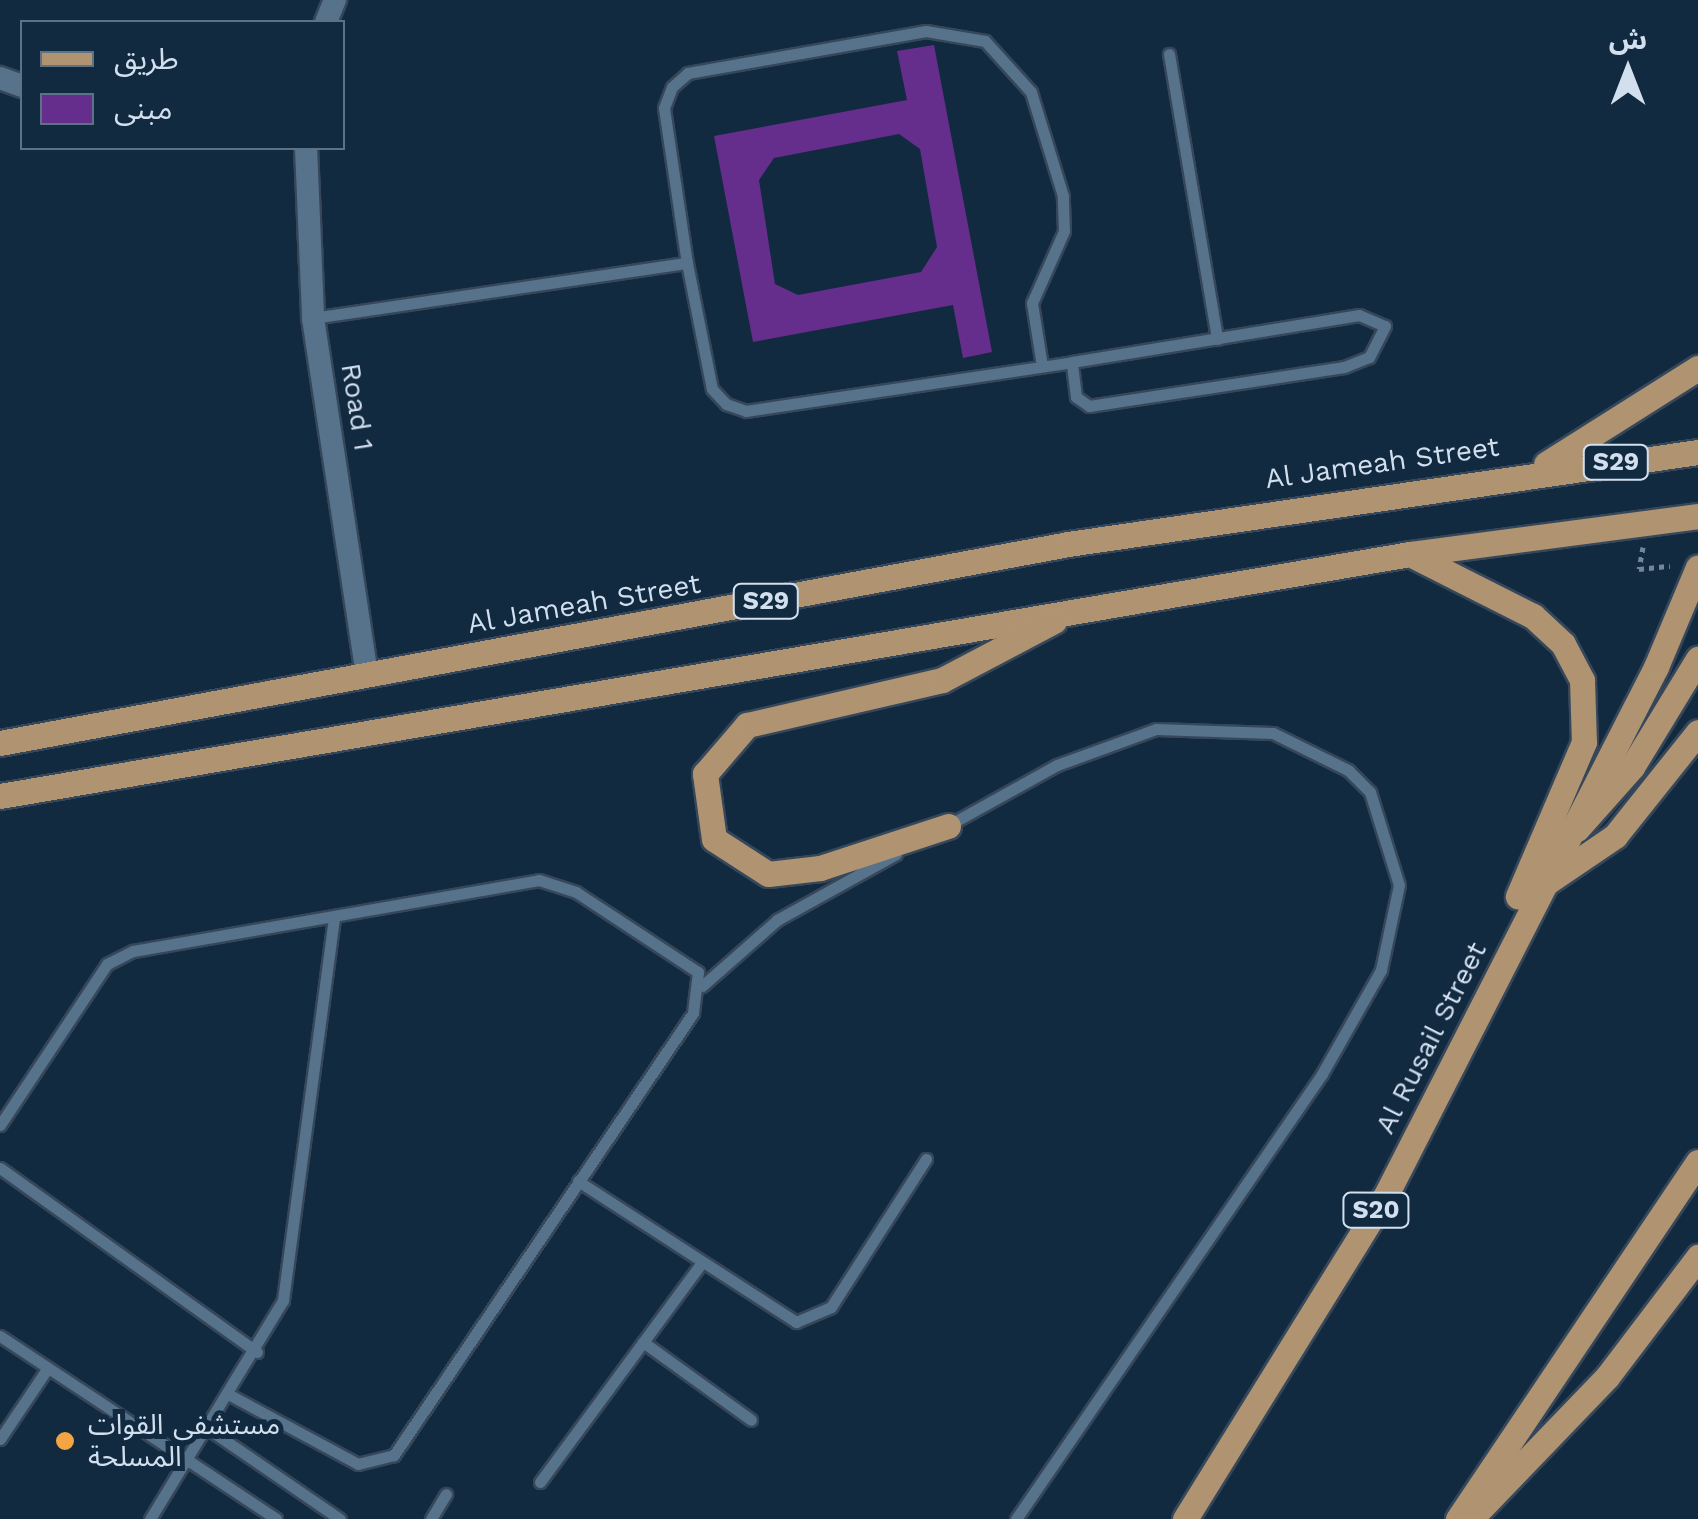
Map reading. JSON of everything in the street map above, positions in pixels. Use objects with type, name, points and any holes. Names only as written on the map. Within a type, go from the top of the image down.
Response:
[{"type":"main road","points":[[1535,471],[1698,368]]},
{"type":"main road","name":"S29","points":[[1535,471],[1698,452]]},
{"type":"main road","name":"Al Jameah Street","points":[[0,743],[1068,544],[1535,471]]},
{"type":"main road","name":"S29","points":[[0,796],[1410,554],[1698,516]]},
{"type":"main road","points":[[1410,554],[1549,628],[1574,661],[1586,700],[1584,742],[1508,917],[1486,996]]},
{"type":"main road","name":"Al Rusail Street","points":[[1186,1519],[1388,1191],[1567,836],[1688,566]]},
{"type":"main road","points":[[948,826],[820,868],[768,874],[714,838],[704,774],[746,724],[942,680],[1067,613]]},
{"type":"main road","points":[[1567,836],[1609,799],[1698,659]]},
{"type":"main road","points":[[1540,886],[1615,836],[1698,732]]},
{"type":"main road","points":[[1458,1519],[1698,1162]]},
{"type":"main road","points":[[1470,1519],[1595,1392],[1698,1258]]},
{"type":"street","name":"Road 1","points":[[306,150],[314,318],[368,674]]},
{"type":"lane","points":[[1042,366],[1032,303],[1064,231],[1062,196],[1025,81],[966,31],[688,73],[664,108],[686,263],[712,389],[746,410],[1072,362],[1372,314],[1386,326],[1369,357],[1344,367],[1089,406],[1076,397],[1072,362]]},
{"type":"lane","points":[[1169,54],[1217,338]]},
{"type":"lane","points":[[314,318],[686,263]]},
{"type":"lane","points":[[230,1395],[347,1459],[383,1462],[578,1181],[702,986],[777,920],[1056,765],[1156,729],[1273,732],[1348,770],[1370,792],[1399,885],[1381,970],[1322,1074],[1016,1519]]},
{"type":"lane","points":[[0,1125],[119,955],[511,882],[560,883],[688,961],[702,986]]},
{"type":"lane","points":[[150,1519],[257,1352],[287,1282],[334,917]]},
{"type":"lane","points":[[578,1181],[778,1317],[815,1318],[926,1159]]},
{"type":"lane","points":[[0,1168],[257,1352]]},
{"type":"lane","points":[[540,1482],[700,1265]]},
{"type":"lane","points":[[0,1336],[276,1519]]},
{"type":"lane","points":[[643,1342],[751,1420]]},
{"type":"lane","points":[[0,1439],[47,1369]]},
{"type":"lane","points":[[207,1428],[340,1519]]},
{"type":"lane","points":[[437,1517],[446,1494]]},
{"type":"path","points":[[1646,522],[1639,569],[1688,566]]},
{"type":"building","points":[[934,45],[992,352],[963,358],[953,305],[753,342],[714,136],[907,100],[897,51]],"holes":[[[899,134],[920,149],[937,247],[921,272],[798,295],[775,284],[759,180],[774,158]]]},
{"type":"place","name":"مستشفى القوات المسلحة","points":[[65,1441]]}]
